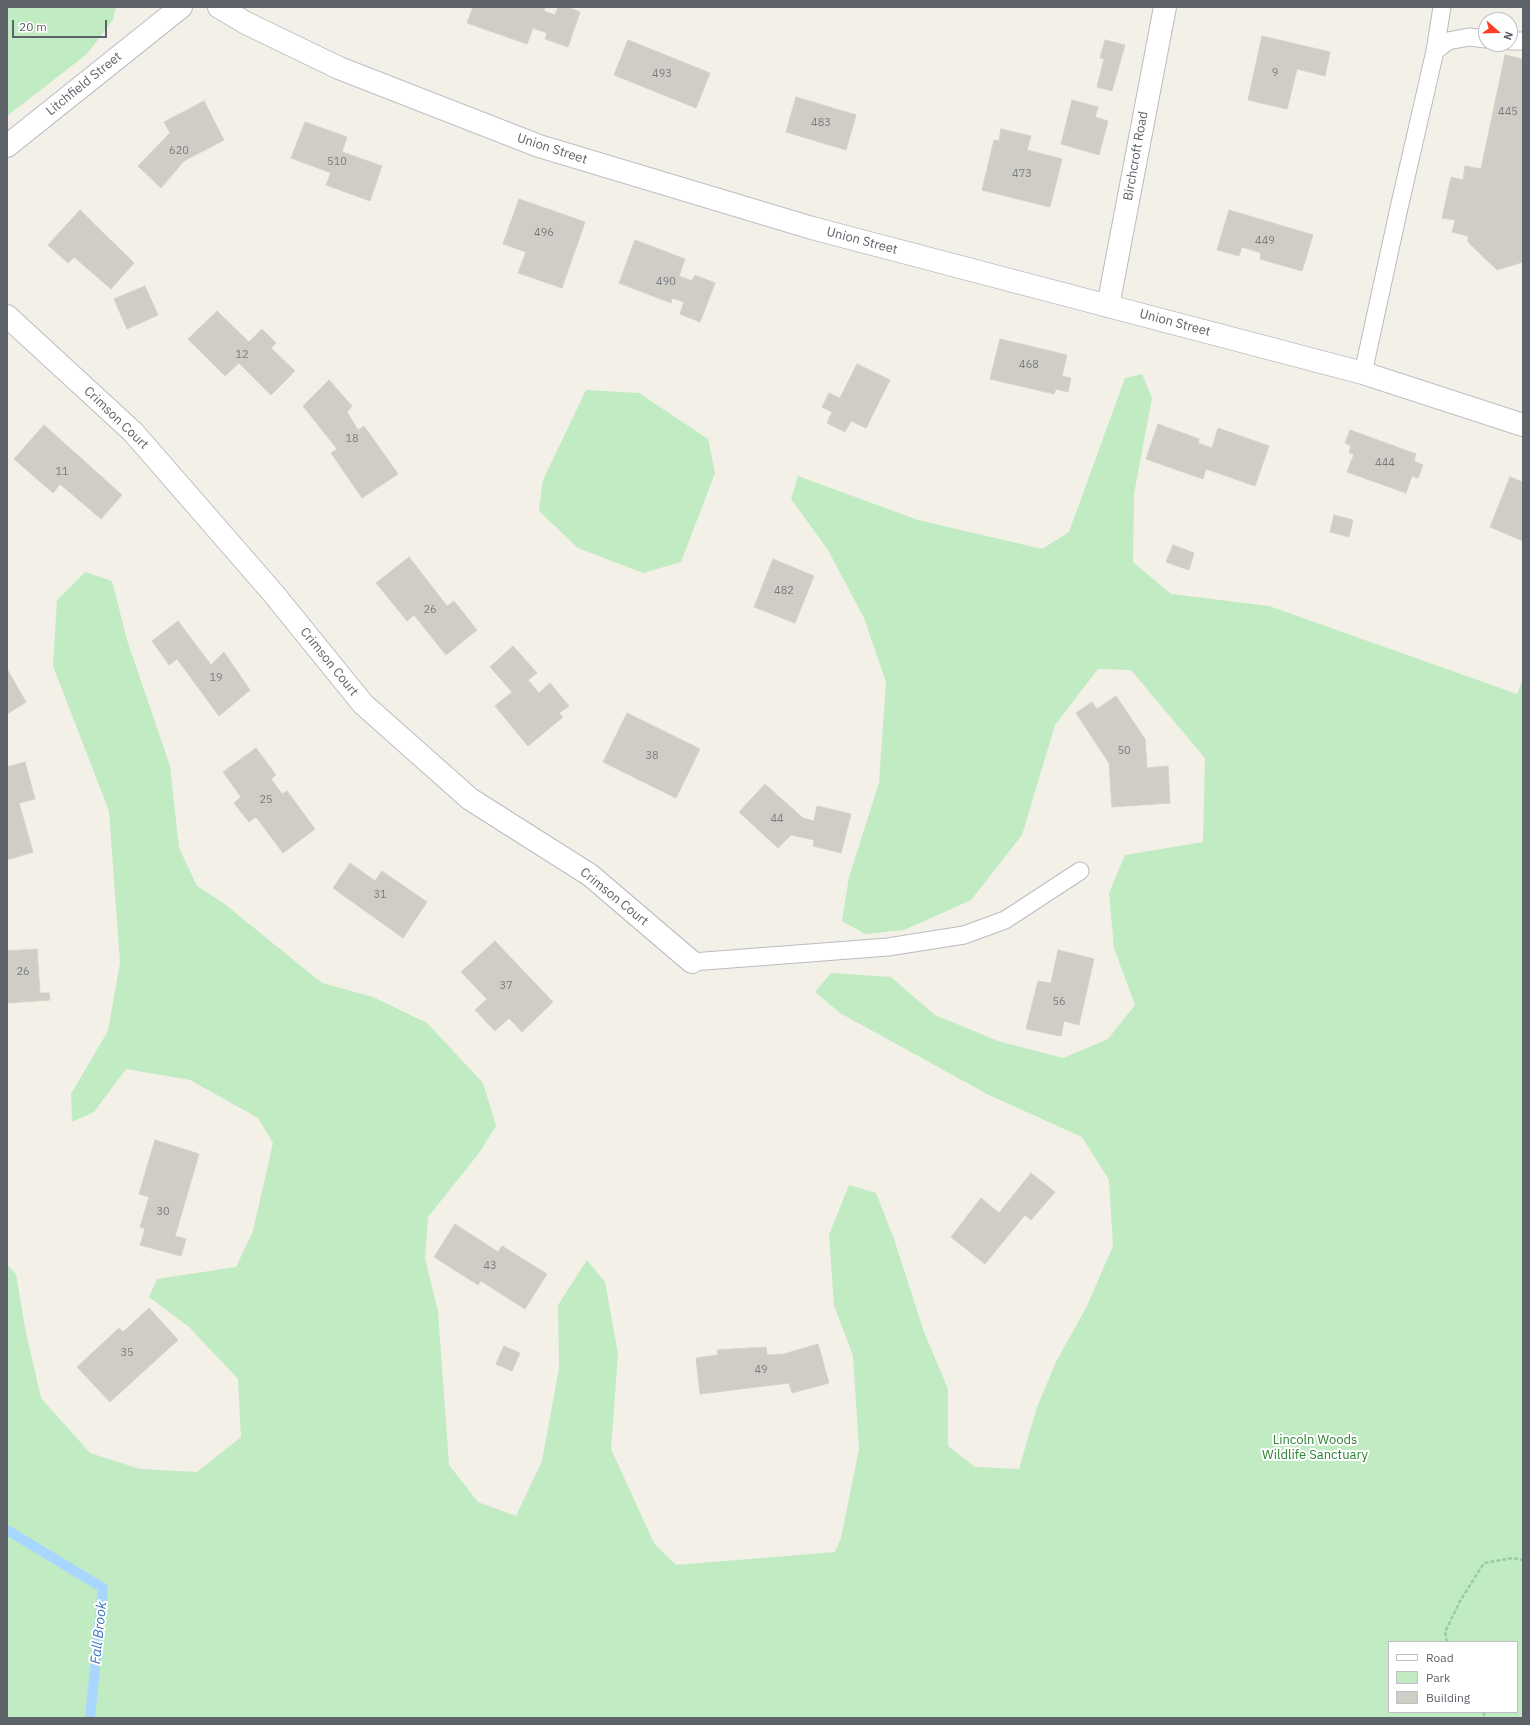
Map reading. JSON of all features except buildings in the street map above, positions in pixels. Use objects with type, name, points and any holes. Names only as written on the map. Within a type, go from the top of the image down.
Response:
[{"type":"main road","name":"Litchfield Street","points":[[7,146],[181,7]]},
{"type":"main road","name":"Union Street","points":[[219,7],[246,23],[339,68],[538,146],[812,228],[1363,373],[1523,425]]},
{"type":"main road","name":"Birchcroft Road","points":[[1108,306],[1165,7]]},
{"type":"main road","name":"Crimson Court","points":[[7,316],[134,432],[273,593],[363,704],[470,799],[590,875],[692,962]]},
{"type":"lane","points":[[1363,373],[1398,208],[1435,51],[1442,7]]},
{"type":"lane","points":[[1435,51],[1448,41],[1469,37],[1478,38]]},
{"type":"lane","points":[[692,962],[888,948],[964,935],[1005,920],[1080,871]]},
{"type":"path","points":[[1447,1641],[1445,1632],[1460,1601],[1484,1563],[1513,1558],[1523,1560]]},
{"type":"green space","points":[[7,7],[116,7],[113,20],[87,54],[7,116]]},
{"type":"green space","name":"Lincoln Woods Wildlife Sanctuary","points":[[1142,374],[1152,398],[1134,494],[1133,562],[1171,594],[1269,606],[1517,694],[1523,678],[1523,1718],[7,1718],[7,1265],[16,1274],[25,1328],[41,1398],[90,1453],[140,1469],[197,1472],[241,1437],[238,1379],[189,1327],[149,1297],[157,1279],[236,1267],[253,1231],[273,1143],[258,1118],[190,1080],[126,1069],[94,1112],[72,1122],[71,1094],[108,1031],[120,963],[109,811],[53,666],[57,600],[85,572],[112,581],[127,640],[170,766],[179,848],[197,886],[222,902],[322,983],[373,997],[427,1023],[483,1083],[496,1126],[479,1153],[428,1217],[425,1258],[438,1312],[449,1465],[478,1502],[516,1516],[542,1461],[559,1368],[558,1305],[587,1260],[605,1282],[618,1354],[611,1449],[654,1543],[676,1565],[835,1552],[841,1538],[859,1449],[853,1356],[834,1305],[829,1235],[849,1185],[876,1193],[894,1239],[924,1332],[948,1389],[948,1446],[975,1467],[1019,1469],[1037,1407],[1056,1362],[1086,1308],[1113,1246],[1109,1180],[1082,1137],[989,1095],[840,1013],[815,992],[831,973],[891,977],[935,1015],[998,1041],[1063,1058],[1108,1039],[1135,1005],[1114,948],[1109,893],[1125,855],[1203,842],[1205,758],[1131,670],[1098,669],[1055,725],[1022,835],[971,900],[904,930],[865,934],[842,921],[849,877],[879,783],[886,682],[864,618],[828,550],[791,499],[798,476],[918,520],[1042,549],[1069,532],[1125,378]]},
{"type":"green space","points":[[586,390],[639,393],[708,439],[715,473],[681,562],[643,573],[578,548],[539,511],[543,480]]},
{"type":"waterway","name":"Fall Brook","points":[[7,1530],[103,1588],[90,1718]]}]
